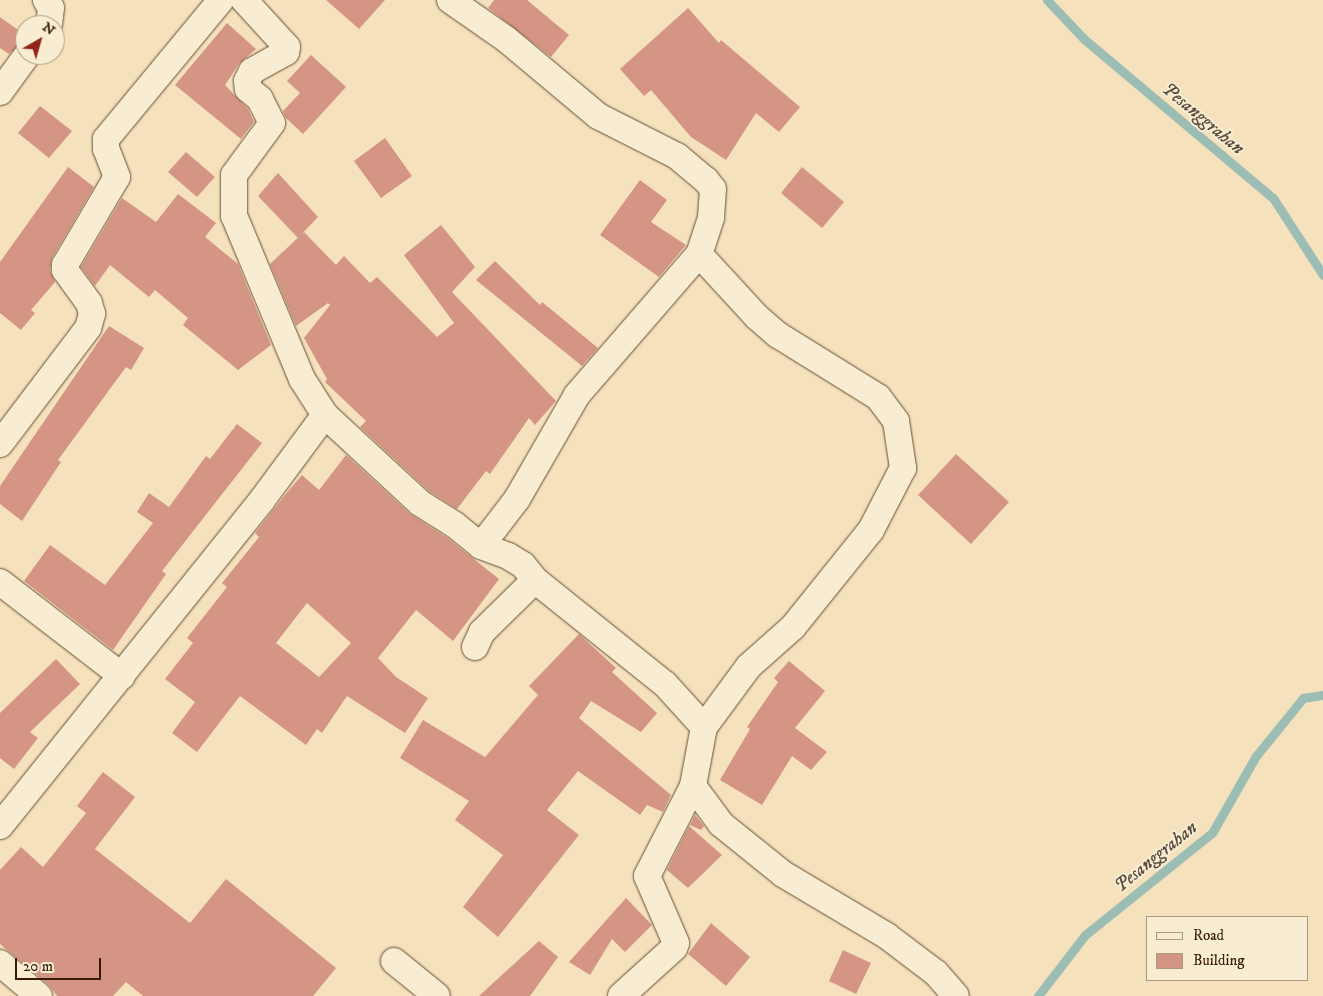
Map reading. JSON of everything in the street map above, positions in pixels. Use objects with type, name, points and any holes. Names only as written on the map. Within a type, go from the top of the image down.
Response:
[{"type":"street","points":[[46,0],[50,8],[50,15]]},
{"type":"street","points":[[0,444],[88,328],[92,314],[89,303],[65,270],[65,265],[117,177],[106,149],[106,139],[222,0]]},
{"type":"street","points":[[244,0],[287,47],[286,52],[252,71],[247,81],[248,89],[260,99],[272,123],[234,175],[231,197],[234,216],[302,379],[324,415],[420,503],[455,525],[481,546],[508,556],[523,565],[535,580],[665,684],[704,727]]},
{"type":"street","points":[[450,0],[506,40],[598,116],[677,156],[706,180],[712,189],[711,218],[699,254],[577,395],[517,499],[481,546]]},
{"type":"street","points":[[0,92],[20,65]]},
{"type":"street","points":[[621,996],[674,948],[676,943],[647,876],[692,786],[704,727],[749,666],[793,627],[871,530],[903,468],[896,422],[878,397],[771,329],[699,254]]},
{"type":"street","points":[[0,826],[262,500],[324,415]]},
{"type":"street","points":[[475,647],[482,632],[535,580]]},
{"type":"street","points":[[0,582],[122,676]]},
{"type":"street","points":[[692,786],[721,824],[783,874],[894,940],[936,974],[956,996]]},
{"type":"street","points":[[394,961],[437,996]]},
{"type":"street","points":[[0,963],[39,996]]},
{"type":"building","points":[[326,0],[385,0],[359,29]]},
{"type":"building","points":[[494,0],[527,0],[569,35],[551,57],[488,8]]},
{"type":"building","points":[[688,8],[719,43],[721,40],[800,107],[779,132],[756,113],[726,160],[691,137],[651,90],[644,96],[620,69]]},
{"type":"building","points":[[0,17],[15,28],[15,49],[9,54],[0,48]]},
{"type":"building","points":[[227,23],[256,49],[239,64],[225,85],[248,109],[254,122],[241,139],[175,85]]},
{"type":"building","points":[[311,55],[346,87],[303,134],[286,118],[283,111],[300,93],[287,81]]},
{"type":"building","points":[[40,106],[72,131],[49,158],[18,133]]},
{"type":"building","points":[[385,138],[412,176],[381,198],[354,161]]},
{"type":"building","points":[[186,152],[215,177],[197,197],[168,172]]},
{"type":"building","points":[[68,167],[94,187],[52,258],[50,270],[55,282],[31,310],[35,313],[21,330],[0,313],[0,262]]},
{"type":"building","points":[[802,167],[844,202],[822,228],[781,193]]},
{"type":"building","points":[[278,173],[318,217],[298,238],[258,196]]},
{"type":"building","points":[[640,180],[667,200],[651,222],[686,245],[659,277],[600,235]]},
{"type":"building","points":[[178,194],[216,223],[205,237],[238,264],[271,345],[238,370],[183,325],[188,318],[155,290],[149,297],[110,265],[95,286],[81,267],[122,198],[156,222]]},
{"type":"building","points":[[441,225],[475,267],[452,292],[556,401],[535,425],[529,418],[490,474],[486,471],[457,509],[429,491],[360,427],[366,421],[325,382],[327,379],[304,338],[330,305],[328,303],[296,326],[270,264],[304,232],[336,265],[344,256],[370,283],[377,277],[437,337],[454,323],[404,255]]},
{"type":"building","points":[[495,261],[540,305],[542,302],[598,348],[582,366],[476,280]]},
{"type":"building","points":[[109,326],[144,348],[131,370],[126,367],[58,460],[61,462],[22,521],[0,504],[0,486]]},
{"type":"building","points":[[237,424],[262,443],[162,571],[166,574],[113,650],[24,581],[50,545],[105,585],[153,523],[137,512],[149,493],[169,507],[206,456],[210,459]]},
{"type":"building","points":[[956,454],[1009,502],[971,544],[918,495]]},
{"type":"building","points":[[346,455],[410,514],[446,537],[499,579],[453,641],[416,610],[378,658],[396,677],[428,698],[405,733],[347,696],[322,733],[317,729],[306,745],[240,696],[197,752],[172,733],[195,702],[165,679],[193,643],[187,638],[227,587],[222,583],[259,537],[255,533],[285,495],[302,475],[319,490]],"holes":[[[307,603],[351,643],[319,677],[276,643]]]},
{"type":"building","points":[[579,634],[616,668],[612,672],[657,713],[641,732],[591,701],[579,718],[671,795],[663,812],[647,805],[640,815],[578,771],[547,810],[579,835],[498,937],[463,907],[503,855],[455,820],[469,801],[400,758],[423,720],[485,757],[538,695],[529,686]]},
{"type":"building","points":[[56,659],[80,684],[30,732],[38,738],[14,769],[0,758],[0,713]]},
{"type":"building","points":[[789,661],[825,691],[795,728],[827,752],[811,770],[792,756],[762,805],[720,780],[750,729],[747,727],[778,682],[774,678]]},
{"type":"building","points":[[103,772],[135,797],[95,849],[190,923],[226,879],[336,968],[313,996],[143,996],[126,982],[113,996],[57,996],[49,985],[0,944],[0,870],[21,847],[43,867],[86,813],[77,806]]},
{"type":"building","points":[[695,815],[704,826],[701,830],[690,825]]},
{"type":"building","points":[[689,826],[722,855],[688,888],[667,870]]},
{"type":"building","points":[[626,898],[652,925],[625,952],[612,939],[590,975],[569,962]]},
{"type":"building","points":[[711,923],[750,957],[726,986],[688,954]]},
{"type":"building","points":[[539,941],[558,957],[530,996],[479,996]]},
{"type":"building","points":[[843,950],[871,963],[856,994],[829,981]]},
{"type":"waterway","name":"Pesanggrahan","points":[[1047,0],[1084,39],[1273,198],[1323,275]]},
{"type":"waterway","name":"Pesanggrahan","points":[[1038,996],[1085,935],[1212,833],[1256,756],[1303,698],[1323,695]]}]
